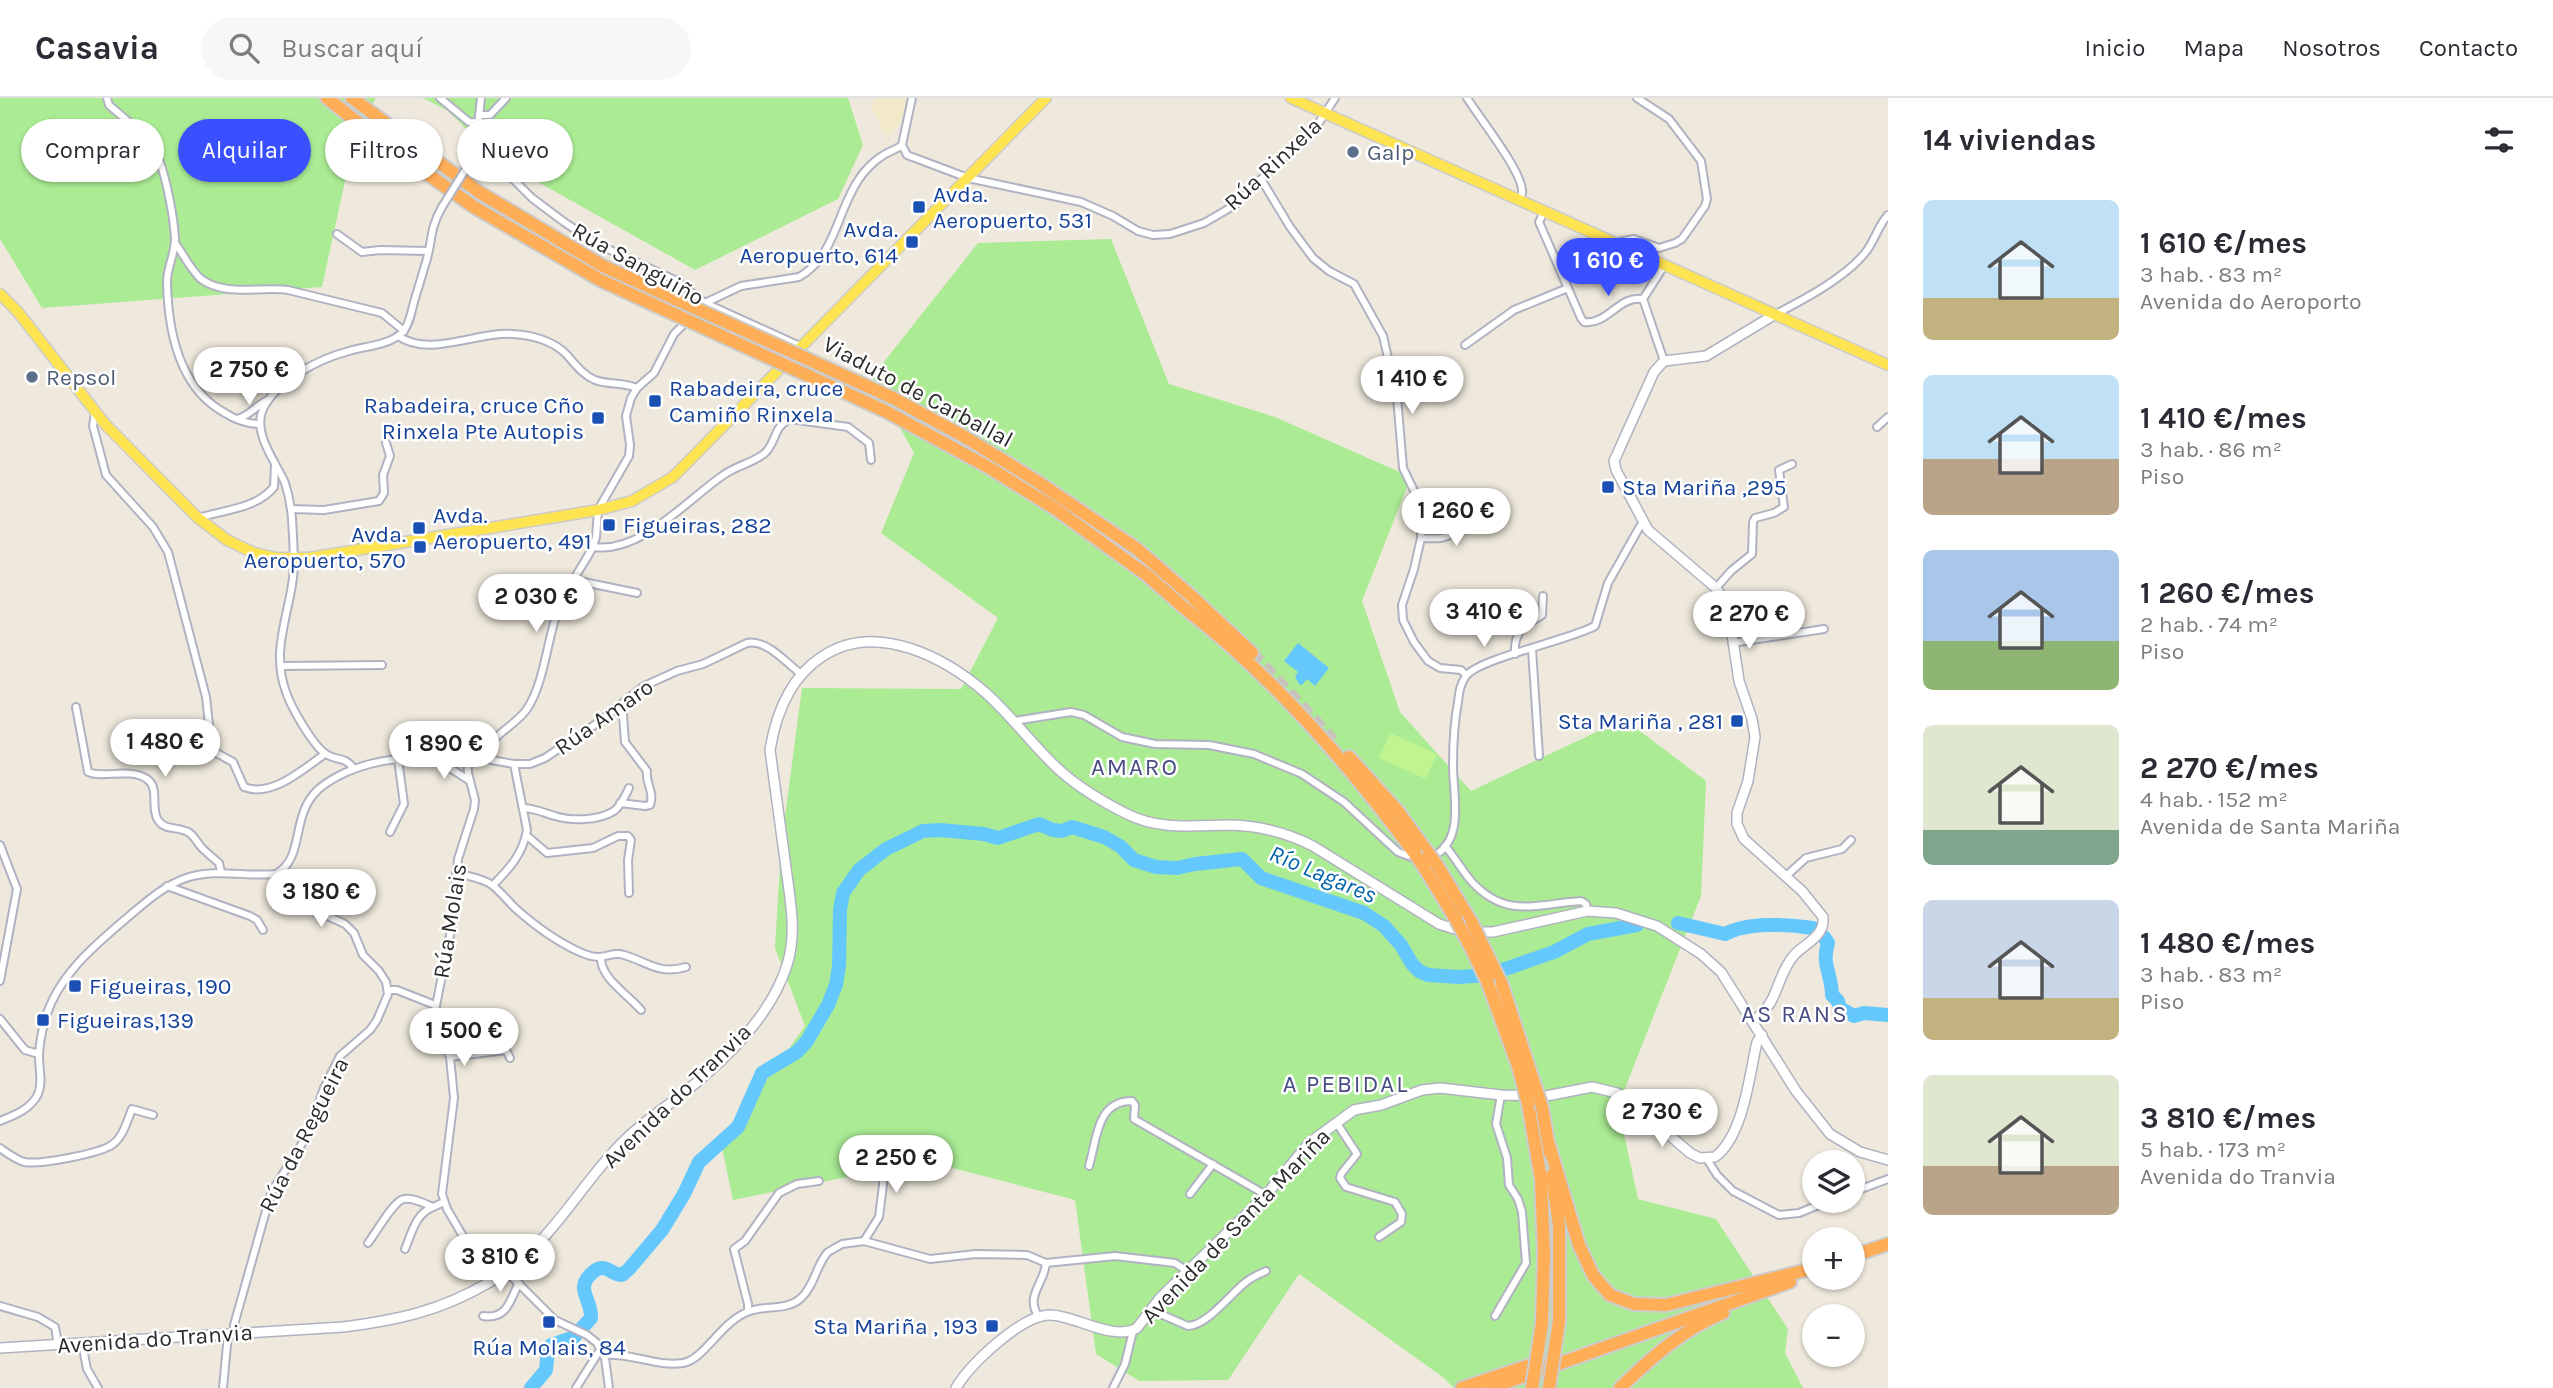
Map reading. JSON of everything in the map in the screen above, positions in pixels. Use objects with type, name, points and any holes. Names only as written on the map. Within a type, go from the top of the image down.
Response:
[{"type":"highway","name":"Viaduto de Carballal","points":[[327,98],[382,142],[474,207],[602,281],[885,411],[988,467],[1054,508],[1186,601]]},
{"type":"highway","name":"Viaduto de Carballal","points":[[352,98],[479,192],[603,266],[868,386],[965,437],[1035,480],[1136,549],[1186,601]]},
{"type":"highway","points":[[1186,601],[1252,653]]},
{"type":"highway","points":[[1186,601],[1207,625],[1289,702],[1432,857],[1456,920],[1487,981],[1518,1066],[1528,1104],[1541,1179],[1544,1254],[1542,1323],[1532,1388]]},
{"type":"highway","points":[[1333,740],[1397,810],[1432,857],[1472,923],[1503,985],[1542,1107],[1559,1226],[1559,1321],[1549,1388]]},
{"type":"highway","points":[[1549,1145],[1579,1245],[1593,1275],[1610,1294],[1634,1304],[1666,1305],[1802,1273]]},
{"type":"highway","points":[[1865,1252],[1888,1244]]},
{"type":"highway","points":[[1620,1388],[1670,1343],[1692,1328],[1802,1276]]},
{"type":"highway","points":[[1462,1388],[1659,1320],[1750,1285]]},
{"type":"highway","points":[[1490,1388],[1781,1285]]},
{"type":"main road","points":[[0,294],[18,312],[95,412],[198,517],[238,546],[276,558],[294,559],[598,510],[632,500],[673,477],[1046,98]]},
{"type":"main road","points":[[1291,98],[1888,365]]},
{"type":"main road","points":[[1753,1021],[1767,1011],[1790,960],[1797,951],[1818,936],[1824,922],[1820,910],[1744,839],[1737,824],[1737,813],[1748,781],[1755,737],[1739,681],[1728,607],[1716,588],[1648,530],[1616,470],[1614,461],[1654,372],[1664,361],[1706,356],[1774,315]]},
{"type":"main road","name":"Avenida do Tranvia","points":[[0,1349],[343,1327],[406,1318],[451,1302],[506,1271],[538,1247],[615,1150],[633,1132],[719,1063],[757,1020],[782,982],[793,928],[770,750],[774,727],[781,707],[801,674],[825,654],[844,646],[872,641],[895,643],[930,657],[977,686],[1054,765],[1087,790],[1142,821],[1168,826],[1258,827],[1292,836],[1452,929],[1464,932],[1493,932],[1587,911],[1629,916],[1657,926],[1679,938],[1721,972],[1796,1091],[1830,1134],[1860,1152],[1888,1160]]},
{"type":"main road","points":[[1707,1159],[1721,1153],[1737,1127],[1757,1042],[1762,1035]]},
{"type":"main road","name":"Avenida de Santa Mariña","points":[[1039,1317],[1061,1317],[1096,1328],[1133,1331],[1187,1271],[1266,1195],[1309,1143],[1354,1110],[1381,1105],[1422,1090],[1461,1089],[1502,1095],[1546,1097],[1592,1087],[1604,1088],[1630,1101],[1690,1153],[1707,1159]]},
{"type":"main road","points":[[957,1388],[991,1346],[1039,1317]]},
{"type":"street","points":[[107,98],[109,105],[150,142],[159,160],[175,243],[191,268],[203,280],[234,289],[288,290],[382,313],[404,331]]},
{"type":"street","name":"Rúa Sanguiño","points":[[440,98],[465,119]]},
{"type":"street","points":[[478,119],[481,98]]},
{"type":"street","points":[[478,119],[490,114],[506,98]]},
{"type":"street","points":[[0,1121],[24,1110],[32,1103],[41,1087],[39,1054],[46,1017],[61,987],[80,960],[167,886],[196,875],[220,872],[276,874],[291,860],[306,803],[323,785],[353,768],[398,759],[467,755],[478,751],[520,717],[528,708],[536,688],[551,629],[560,606],[593,547],[598,510],[629,456],[626,416],[637,388],[654,373],[674,334],[705,303],[741,286],[799,277],[817,262],[839,226],[860,178],[879,158],[903,148],[912,98]]},
{"type":"street","name":"Rúa Rinxela","points":[[903,148],[907,155],[968,178],[1081,202],[1112,216],[1127,227],[1153,235],[1170,234],[1204,223],[1235,205],[1326,114],[1335,98]]},
{"type":"street","points":[[1466,98],[1514,169],[1523,193],[1519,201]]},
{"type":"street","points":[[1614,243],[1634,239],[1659,248],[1675,243],[1682,239],[1707,199],[1701,161],[1669,119],[1636,98]]},
{"type":"street","points":[[1261,179],[1290,227],[1313,258],[1329,271],[1354,284],[1387,348],[1397,397],[1403,468],[1419,501],[1421,538],[1402,605],[1403,620],[1428,661],[1440,668],[1461,670],[1466,675]]},
{"type":"street","points":[[353,768],[347,760],[326,754],[289,701],[281,666],[282,627],[293,579],[291,509],[285,484],[265,442],[260,424],[264,408],[270,399],[291,379],[326,359],[398,336],[404,331],[410,320],[428,251],[432,223],[457,182]]},
{"type":"street","name":"Rúa Sanguiño","points":[[516,182],[533,198],[597,244],[677,281],[705,303],[802,347]]},
{"type":"street","points":[[1544,212],[1539,222],[1581,318],[1588,323],[1601,320],[1629,299],[1643,299]]},
{"type":"street","points":[[1774,315],[1850,268],[1875,239],[1878,226],[1888,215]]},
{"type":"street","points":[[337,234],[362,251],[428,251]]},
{"type":"street","points":[[175,243],[167,278],[170,313],[188,379],[204,401],[247,424],[260,424]]},
{"type":"street","points":[[1643,299],[1664,266]]},
{"type":"street","points":[[1465,345],[1514,310],[1568,288]]},
{"type":"street","points":[[1643,299],[1664,361]]},
{"type":"street","points":[[398,336],[409,344],[452,343],[495,334],[530,337],[555,345],[580,371],[595,380],[628,384],[637,388]]},
{"type":"street","points":[[237,419],[249,415],[260,403],[270,399]]},
{"type":"street","points":[[95,412],[93,426],[106,475],[153,527],[168,552],[207,706],[209,749],[233,762],[244,787],[250,789],[275,786],[326,754]]},
{"type":"street","points":[[1877,427],[1888,417]]},
{"type":"street","points":[[593,547],[610,548],[638,540],[728,471],[765,453],[778,427],[790,419],[848,427],[869,443],[871,460]]},
{"type":"street","points":[[291,509],[324,510],[379,501],[384,493],[383,475],[390,456],[386,443]]},
{"type":"street","points":[[198,517],[245,506],[263,497],[274,487],[275,462]]},
{"type":"street","points":[[1716,588],[1752,554],[1755,518],[1784,507],[1779,470],[1792,464]]},
{"type":"street","points":[[1421,538],[1451,535],[1454,531],[1452,520]]},
{"type":"street","points":[[1013,721],[1071,712],[1084,715],[1122,737],[1155,744],[1209,745],[1254,754],[1302,774],[1344,802],[1398,852],[1424,859],[1432,857],[1452,833],[1455,821],[1453,767],[1456,715],[1460,687],[1466,675],[1486,663],[1595,626],[1608,583],[1643,521]]},
{"type":"street","points":[[574,580],[637,593]]},
{"type":"street","points":[[1515,654],[1514,644],[1523,626],[1542,615],[1543,596]]},
{"type":"street","points":[[1732,643],[1824,629]]},
{"type":"street","name":"Rúa Amaro","points":[[514,764],[530,764],[545,758],[619,706],[633,693],[657,679],[703,664],[754,641],[763,644],[801,674]]},
{"type":"street","points":[[1532,649],[1539,756]]},
{"type":"street","points":[[281,666],[382,665]]},
{"type":"street","points":[[619,706],[624,715],[624,738],[648,771],[646,778],[653,799],[645,806],[620,803]]},
{"type":"street","points":[[76,707],[88,772],[93,775],[124,773],[148,779],[152,784],[156,817],[161,824],[189,832],[219,863],[220,872]]},
{"type":"street","points":[[478,751],[491,760],[514,764],[523,808],[526,835],[512,866],[493,885]]},
{"type":"street","name":"Rúa Molais","points":[[444,1202],[442,1183],[454,1098],[450,1057],[435,1024],[435,1005],[452,925],[458,859],[473,819],[475,800],[467,755]]},
{"type":"street","points":[[441,757],[447,766],[470,781]]},
{"type":"street","points":[[390,832],[404,804],[398,759]]},
{"type":"street","points":[[523,808],[563,818],[604,815],[615,810],[629,789]]},
{"type":"street","points":[[526,835],[547,853],[593,848],[618,836],[628,836],[631,840],[629,893]]},
{"type":"street","points":[[1786,876],[1800,862],[1842,849],[1851,840]]},
{"type":"street","points":[[0,845],[17,889],[0,981]]},
{"type":"street","points":[[1432,857],[1470,880],[1491,898],[1516,907],[1581,901],[1586,904],[1587,911]]},
{"type":"street","points":[[456,873],[493,885],[518,911],[568,946],[601,959],[618,954],[655,969],[676,970],[686,967]]},
{"type":"street","points":[[276,874],[310,908],[345,924],[354,933],[363,955],[379,971],[388,990],[397,990],[435,1005]]},
{"type":"street","points":[[167,886],[250,916],[257,920],[263,930]]},
{"type":"street","points":[[601,959],[601,965],[619,989],[641,1010]]},
{"type":"street","name":"Rúa da Regueira","points":[[223,1388],[231,1334],[271,1193],[308,1134],[336,1063],[377,1020],[388,990]]},
{"type":"street","points":[[0,1019],[25,1050],[39,1054]]},
{"type":"street","points":[[450,1057],[506,1050],[510,1058]]},
{"type":"street","points":[[1495,1316],[1526,1263],[1520,1205],[1510,1190],[1505,1152],[1496,1124],[1502,1095]]},
{"type":"street","points":[[1089,1166],[1095,1136],[1109,1108],[1118,1101],[1132,1101],[1135,1105],[1134,1119],[1266,1195]]},
{"type":"street","points":[[0,1148],[24,1162],[59,1159],[111,1145],[122,1133],[132,1109],[153,1115]]},
{"type":"street","points":[[1336,1122],[1357,1154],[1341,1174],[1342,1183],[1346,1187],[1395,1202],[1399,1206],[1401,1222],[1379,1237]]},
{"type":"street","points":[[864,1241],[879,1217],[883,1185],[883,1177],[866,1152]]},
{"type":"street","points":[[1707,1159],[1717,1175],[1733,1191],[1779,1215],[1802,1212]]},
{"type":"street","points":[[1190,1194],[1213,1164]]},
{"type":"street","points":[[1865,1188],[1888,1179]]},
{"type":"street","points":[[748,1311],[734,1249],[745,1241],[779,1193],[797,1184],[819,1181]]},
{"type":"street","points":[[368,1243],[386,1221],[387,1213],[402,1199],[408,1198],[433,1207]]},
{"type":"street","points":[[405,1249],[423,1211],[444,1202],[467,1243],[475,1251],[506,1271],[547,1314],[587,1335],[602,1352],[609,1388]]},
{"type":"street","points":[[602,1352],[663,1363],[689,1362],[723,1326],[748,1311],[783,1306],[803,1297],[828,1252],[842,1244],[864,1241],[930,1259],[976,1254],[1027,1255],[1046,1262],[1115,1255],[1175,1264],[1187,1271]]},
{"type":"street","points":[[1039,1317],[1034,1310],[1033,1298],[1046,1262]]},
{"type":"street","points":[[1150,1310],[1194,1326],[1244,1283],[1266,1271]]},
{"type":"street","points":[[483,1316],[494,1317],[507,1309],[519,1283]]},
{"type":"street","points":[[0,1306],[38,1317],[55,1327],[58,1345]]},
{"type":"street","points":[[1113,1388],[1125,1363],[1133,1331]]},
{"type":"street","points":[[82,1343],[87,1369],[97,1388]]},
{"type":"street","points":[[576,1388],[602,1352]]},
{"type":"shaded area","points":[[876,98],[909,98],[906,115],[887,140],[871,106]]},
{"type":"green space","points":[[0,98],[376,98],[364,119],[325,119],[325,182],[345,182],[322,287],[42,308],[0,239]]},
{"type":"green space","points":[[423,98],[848,98],[863,145],[838,199],[695,270],[538,182],[573,182],[573,119],[457,120],[448,111]]},
{"type":"green space","points":[[1111,239],[1169,384],[1275,417],[1411,477],[1362,601],[1400,712],[1471,791],[1624,719],[1706,781],[1701,896],[1618,1106],[1638,1199],[1716,1219],[1788,1329],[1785,1353],[1803,1388],[1454,1388],[1444,1378],[1299,1274],[1228,1380],[1139,1381],[1096,1354],[1075,1200],[926,1161],[733,1200],[721,1143],[805,1026],[775,948],[781,846],[802,688],[961,689],[998,618],[881,533],[914,453],[872,377],[978,243]]},
{"type":"green space","points":[[1390,733],[1437,754],[1426,779],[1379,758]]},
{"type":"water","points":[[1298,643],[1329,668],[1315,686],[1307,679],[1302,685],[1299,684],[1295,677],[1298,672],[1284,661]]},
{"type":"waterway","name":"Río Lagares","points":[[531,1388],[546,1370],[551,1345],[574,1337],[591,1318],[584,1289],[587,1279],[599,1268],[622,1275],[629,1269],[662,1230],[684,1194],[699,1162],[738,1127],[762,1073],[797,1052],[807,1041],[836,985],[843,893],[859,870],[886,849],[923,831],[984,834],[998,838],[1039,824],[1062,831],[1072,827],[1104,837],[1120,846],[1134,860],[1156,867],[1177,868],[1242,859],[1261,878],[1364,913],[1384,926],[1401,945],[1412,964],[1428,975],[1488,975],[1554,952],[1588,934],[1637,925]]},
{"type":"waterway","name":"Río Lagares","points":[[1678,923],[1725,934],[1756,926],[1813,928]]},
{"type":"waterway","name":"Río Lagares","points":[[1824,937],[1828,943],[1826,964],[1832,995],[1840,1008],[1854,1016],[1864,1013],[1888,1015]]},
{"type":"tunnel","points":[[1252,653],[1333,740]]},
{"type":"place","name":"Galp","points":[[1353,152]]},
{"type":"place","name":"Avda. Aeropuerto, 531","points":[[919,207]]},
{"type":"place","name":"Avda. Aeropuerto, 614","points":[[912,242]]},
{"type":"place","name":"Repsol","points":[[32,377]]},
{"type":"place","name":"Rabadeira, cruce Camiño Rinxela","points":[[655,401]]},
{"type":"place","name":"Rabadeira, cruce Cño Rinxela Pte Autopis","points":[[598,418]]},
{"type":"place","name":"Sta Mariña ,295","points":[[1608,487]]},
{"type":"place","name":"Figueiras, 282","points":[[609,525]]},
{"type":"place","name":"Avda. Aeropuerto, 491","points":[[419,528]]},
{"type":"place","name":"Avda. Aeropuerto, 570","points":[[420,547]]},
{"type":"place","name":"Sta Mariña , 281","points":[[1737,721]]},
{"type":"place","name":"Figueiras, 190","points":[[75,986]]},
{"type":"place","name":"Figueiras,139","points":[[43,1020]]},
{"type":"place","name":"Rúa Molais, 84","points":[[549,1322]]},
{"type":"place","name":"Sta Mariña , 193","points":[[992,1326]]},
{"type":"district","name":"AMARO","points":[[1135,767]]},
{"type":"district","name":"AS RANS","points":[[1795,1014]]},
{"type":"district","name":"A PEBIDAL","points":[[1346,1084]]}]
